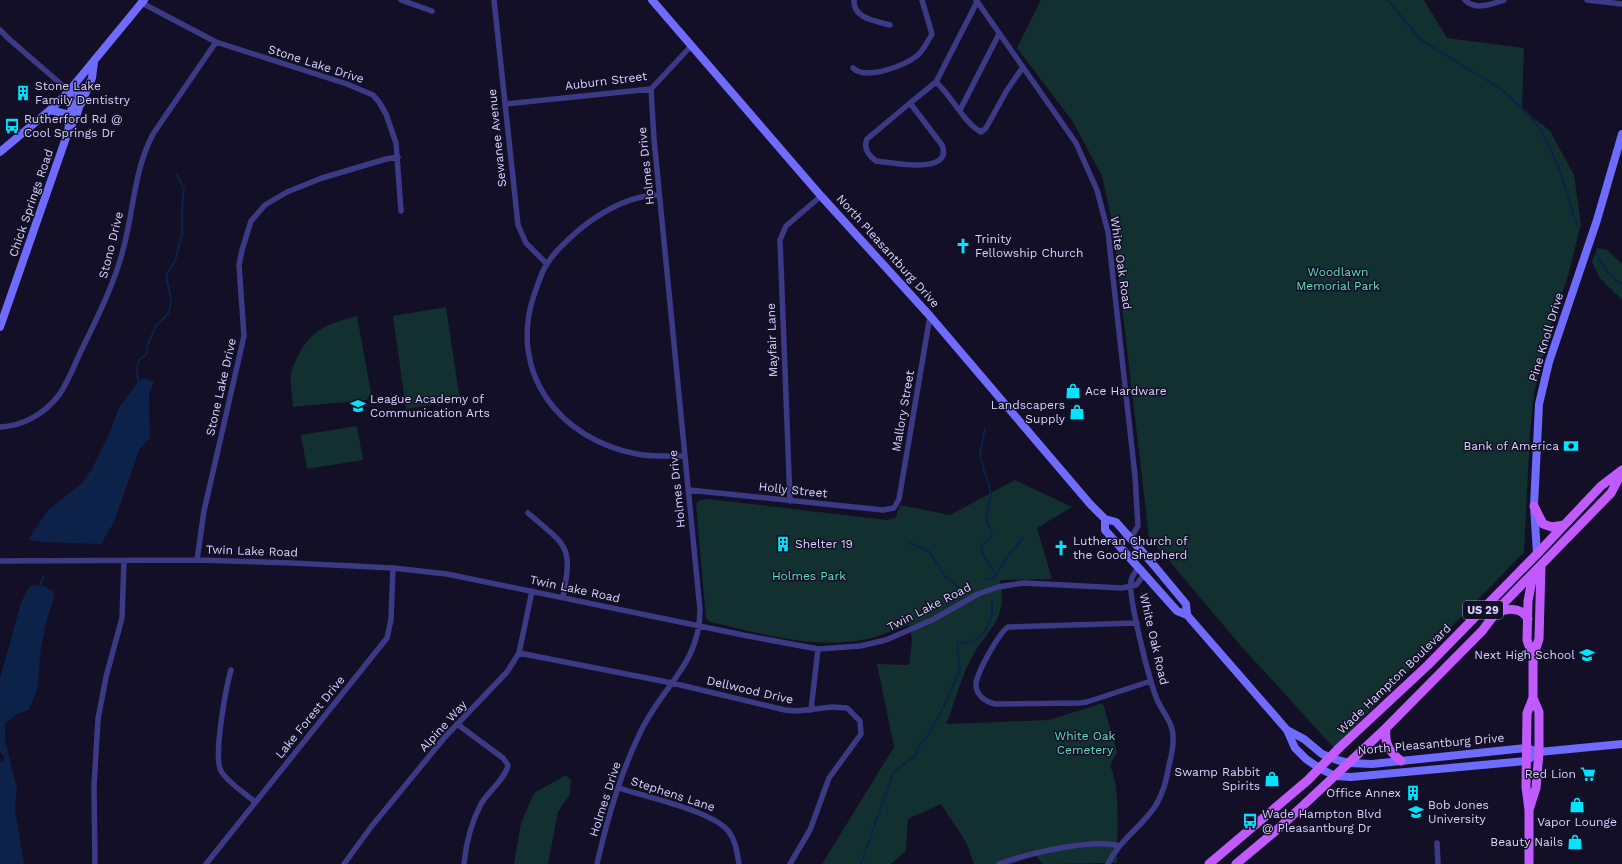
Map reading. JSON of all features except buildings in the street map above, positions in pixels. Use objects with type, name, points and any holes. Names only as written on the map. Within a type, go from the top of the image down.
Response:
[{"type":"main road","name":"North Pleasantburg Drive","points":[[652,0],[821,196],[930,316],[1105,519],[1116,522],[1186,604],[1187,615]]},
{"type":"main road","points":[[0,152],[69,92],[141,1]]},
{"type":"main road","name":"Chick Springs Road","points":[[0,327],[68,132],[78,113],[80,104],[92,78],[95,61]]},
{"type":"main road","points":[[74,85],[79,92],[80,104]]},
{"type":"main road","name":"Chick Springs Road","points":[[68,132],[72,105],[69,92]]},
{"type":"main road","points":[[50,110],[66,114],[68,119],[68,132]]},
{"type":"main road","name":"Pine Knoll Drive","points":[[1533,657],[1527,640],[1528,601],[1537,554],[1534,506],[1537,425],[1544,381],[1597,220],[1622,134]]},
{"type":"main road","name":"Wade Hampton Boulevard","points":[[1209,864],[1294,792],[1428,665],[1537,554],[1601,486],[1622,471]]},
{"type":"main road","name":"Wade Hampton Boulevard","points":[[1236,864],[1257,847],[1349,763],[1451,663],[1499,610],[1611,493],[1622,471]]},
{"type":"main road","points":[[1534,506],[1544,524],[1552,527],[1564,525]]},
{"type":"main road","name":"North Pleasantburg Drive","points":[[1105,519],[1105,530],[1177,611],[1187,615],[1287,730],[1295,748],[1306,759],[1319,768],[1335,776],[1375,775],[1526,761],[1539,752]]},
{"type":"main road","points":[[1499,610],[1508,593],[1537,554]]},
{"type":"main road","name":"Pine Knoll Drive","points":[[1526,761],[1527,713],[1533,698],[1533,657],[1539,640],[1541,566],[1537,554]]},
{"type":"main road","points":[[1499,610],[1518,610],[1524,612],[1528,619]]},
{"type":"main road","name":"Pine Knoll Drive","points":[[1533,698],[1539,712],[1539,752]]},
{"type":"main road","points":[[1386,728],[1385,737],[1388,749],[1401,761]]},
{"type":"main road","name":"North Pleasantburg Drive","points":[[1287,730],[1304,739],[1329,758],[1349,763],[1372,764],[1526,748],[1539,752]]},
{"type":"main road","points":[[1530,810],[1536,788],[1539,752],[1622,744]]},
{"type":"main road","points":[[1526,761],[1526,787],[1530,810],[1529,864]]},
{"type":"main road","points":[[1294,792],[1306,803]]},
{"type":"main road","points":[[1245,833],[1257,847]]},
{"type":"street","points":[[401,0],[432,11]]},
{"type":"street","name":"Sewanee Avenue","points":[[494,0],[518,225],[526,243],[547,264]]},
{"type":"street","points":[[854,0],[855,9],[860,16],[890,25]]},
{"type":"street","points":[[854,68],[861,72],[885,70],[905,63],[919,53],[932,34],[922,0]]},
{"type":"street","points":[[1465,0],[1472,5],[1479,6],[1504,0]]},
{"type":"street","points":[[1587,0],[1622,4]]},
{"type":"street","name":"Stone Lake Drive","points":[[141,1],[216,42],[347,84],[373,95],[386,114],[396,143],[398,157],[386,159],[322,178],[287,192],[264,205],[251,221],[239,265],[239,286],[244,315],[242,348],[204,511],[197,560]]},
{"type":"street","points":[[910,103],[942,145],[943,150],[941,158],[932,164],[922,166],[876,160],[870,157],[866,150],[866,139],[910,103],[936,82],[976,1]]},
{"type":"street","name":"White Oak Road","points":[[976,1],[1076,143],[1097,190],[1108,232],[1135,476],[1138,526],[1130,539]]},
{"type":"street","points":[[0,30],[8,39],[69,92]]},
{"type":"street","points":[[960,110],[999,34]]},
{"type":"street","name":"Stono Drive","points":[[0,427],[14,426],[35,417],[52,402],[64,387],[111,288],[125,242],[137,178],[147,146],[153,134],[216,42]]},
{"type":"street","name":"Auburn Street","points":[[505,104],[651,89],[692,45]]},
{"type":"street","points":[[936,82],[974,127],[983,132],[1007,90],[1023,67]]},
{"type":"street","name":"Holmes Drive","points":[[597,864],[604,835],[633,749],[645,723],[687,661],[700,627],[700,610],[651,89]]},
{"type":"street","points":[[398,157],[401,211]]},
{"type":"street","points":[[660,195],[628,202],[603,213],[575,233],[547,264],[531,304],[526,336],[532,370],[537,383],[548,402],[580,430],[612,447],[648,456],[685,456]]},
{"type":"street","name":"Mayfair Lane","points":[[790,501],[780,240],[786,226],[821,196]]},
{"type":"street","name":"Mallory Street","points":[[894,508],[898,499],[930,316]]},
{"type":"street","name":"Holly Street","points":[[689,490],[883,510],[894,508]]},
{"type":"street","points":[[528,513],[560,541],[566,549],[568,555],[568,571],[563,597]]},
{"type":"street","name":"Twin Lake Road","points":[[0,561],[197,560],[394,568],[456,575],[700,627],[818,649],[846,648],[877,644],[918,627],[972,597],[998,587],[1023,583],[1131,587]]},
{"type":"street","points":[[94,864],[94,786],[98,719],[106,677],[122,618],[124,561]]},
{"type":"street","name":"Lake Forest Drive","points":[[206,864],[387,638],[391,620],[394,568]]},
{"type":"street","name":"White Oak Road","points":[[1108,864],[1119,846],[1155,806],[1166,780],[1173,739],[1172,728],[1159,703],[1151,681],[1137,623],[1131,587],[1133,575],[1138,568]]},
{"type":"street","name":"White Oak Road","points":[[1131,587],[1136,585],[1144,575]]},
{"type":"street","name":"Alpine Way","points":[[344,864],[371,827],[457,724],[499,682],[519,653],[532,591]]},
{"type":"street","points":[[1137,623],[1008,627],[998,638],[977,679],[976,688],[983,699],[995,704],[1079,703],[1087,702],[1151,681]]},
{"type":"street","points":[[811,710],[818,649]]},
{"type":"street","name":"Dellwood Drive","points":[[519,653],[672,683],[784,710],[797,712],[837,707],[847,708],[860,720],[861,734],[829,778],[810,830],[790,864]]},
{"type":"street","points":[[231,670],[222,710],[219,766],[226,777],[255,802]]},
{"type":"street","points":[[457,724],[503,758],[508,765],[506,773],[486,797],[476,815],[468,837],[464,864]]},
{"type":"street","name":"Stephens Lane","points":[[619,788],[702,814],[721,823],[733,839],[740,864]]},
{"type":"street","points":[[1000,864],[1019,857],[1078,846],[1105,843],[1119,846]]},
{"type":"street","points":[[1437,843],[1438,864]]},
{"type":"green space","name":"Woodlawn Memorial Park","points":[[1041,0],[1424,0],[1447,38],[1524,48],[1522,109],[1550,131],[1574,175],[1581,224],[1568,276],[1550,327],[1534,393],[1530,433],[1524,552],[1334,748],[1241,646],[1149,537],[1112,221],[1102,176],[1073,122],[1017,48]]},
{"type":"green space","points":[[1597,248],[1607,250],[1622,264],[1622,300],[1600,278],[1592,262]]},
{"type":"green space","points":[[446,307],[460,400],[406,409],[393,316]]},
{"type":"green space","points":[[357,316],[371,393],[367,400],[293,407],[291,388],[292,368],[303,347],[322,328],[338,321]]},
{"type":"green space","points":[[357,426],[363,460],[307,469],[301,435]]},
{"type":"green space","points":[[1015,480],[1072,507],[1037,528],[1052,579],[1000,580],[1002,594],[999,614],[990,630],[978,646],[968,665],[946,724],[1049,720],[1103,703],[1117,752],[1110,766],[1116,786],[1117,799],[1117,863],[1043,864],[1035,855],[1011,864],[974,864],[966,842],[941,804],[908,819],[906,851],[891,864],[822,864],[894,747],[877,664],[909,665],[912,640],[909,625],[868,639],[824,643],[766,635],[710,622],[706,618],[696,504],[700,500],[708,499],[887,520],[896,517],[900,505],[950,515]]},
{"type":"green space","points":[[566,775],[571,780],[570,794],[558,812],[548,864],[514,864],[521,823],[534,793]]},
{"type":"water","points":[[145,378],[154,382],[149,393],[150,438],[140,448],[114,522],[101,544],[42,542],[28,540],[47,511],[82,483],[92,469],[111,430],[119,407],[140,380]]},
{"type":"water","points":[[32,585],[44,586],[54,592],[41,647],[38,683],[29,710],[17,714],[5,724],[5,740],[17,789],[15,810],[24,864],[0,864],[0,762],[3,761],[5,757],[0,752],[0,678],[21,603],[27,590]]},
{"type":"waterway","points":[[1388,0],[1421,40],[1501,89],[1530,116],[1541,130],[1561,174],[1577,226]]},
{"type":"waterway","points":[[138,384],[137,367],[139,360],[146,355],[148,344],[156,326],[168,314],[170,308],[171,298],[166,276],[175,261],[182,234],[184,189],[177,175]]},
{"type":"waterway","points":[[1596,253],[1610,275],[1622,284]]},
{"type":"waterway","points":[[985,428],[980,454],[991,496],[986,519],[992,533],[990,538],[982,545],[982,549],[984,557],[996,575]]},
{"type":"waterway","points":[[995,579],[1003,563],[1023,538]]},
{"type":"waterway","points":[[910,543],[929,551],[945,576],[958,587]]},
{"type":"waterway","points":[[39,587],[44,576]]},
{"type":"waterway","points":[[986,579],[994,578]]},
{"type":"waterway","points":[[861,864],[891,778],[895,771],[916,755],[919,745],[929,734],[944,706],[960,670],[957,644],[971,642],[983,634],[991,619],[992,601]]},
{"type":"place","name":"Stone Lake Family Dentistry","points":[[23,93]]},
{"type":"place","name":"Rutherford Rd @ Cool Springs Dr","points":[[12,126]]},
{"type":"place","name":"Trinity Fellowship Church","points":[[963,246]]},
{"type":"place","name":"Ace Hardware","points":[[1073,391]]},
{"type":"place","name":"League Academy of Communication Arts","points":[[358,406]]},
{"type":"place","name":"Landscapers Supply","points":[[1077,412]]},
{"type":"place","name":"Bank of America","points":[[1571,446]]},
{"type":"place","name":"Shelter 19","points":[[783,544]]},
{"type":"place","name":"Lutheran Church of the Good Shepherd","points":[[1061,548]]},
{"type":"place","name":"Next High School","points":[[1587,655]]},
{"type":"place","name":"Red Lion","points":[[1588,774]]},
{"type":"place","name":"Swamp Rabbit Spirits","points":[[1272,779]]},
{"type":"place","name":"Office Annex","points":[[1413,793]]},
{"type":"place","name":"Vapor Lounge","points":[[1577,805]]},
{"type":"place","name":"Bob Jones University","points":[[1416,812]]},
{"type":"place","name":"Wade Hampton Blvd @ Pleasantburg Dr","points":[[1250,821]]},
{"type":"place","name":"Beauty Nails","points":[[1575,842]]},
{"type":"park label","name":"Holmes Park","points":[[809,576]]},
{"type":"park label","name":"White Oak Cemetery","points":[[1085,743]]}]
